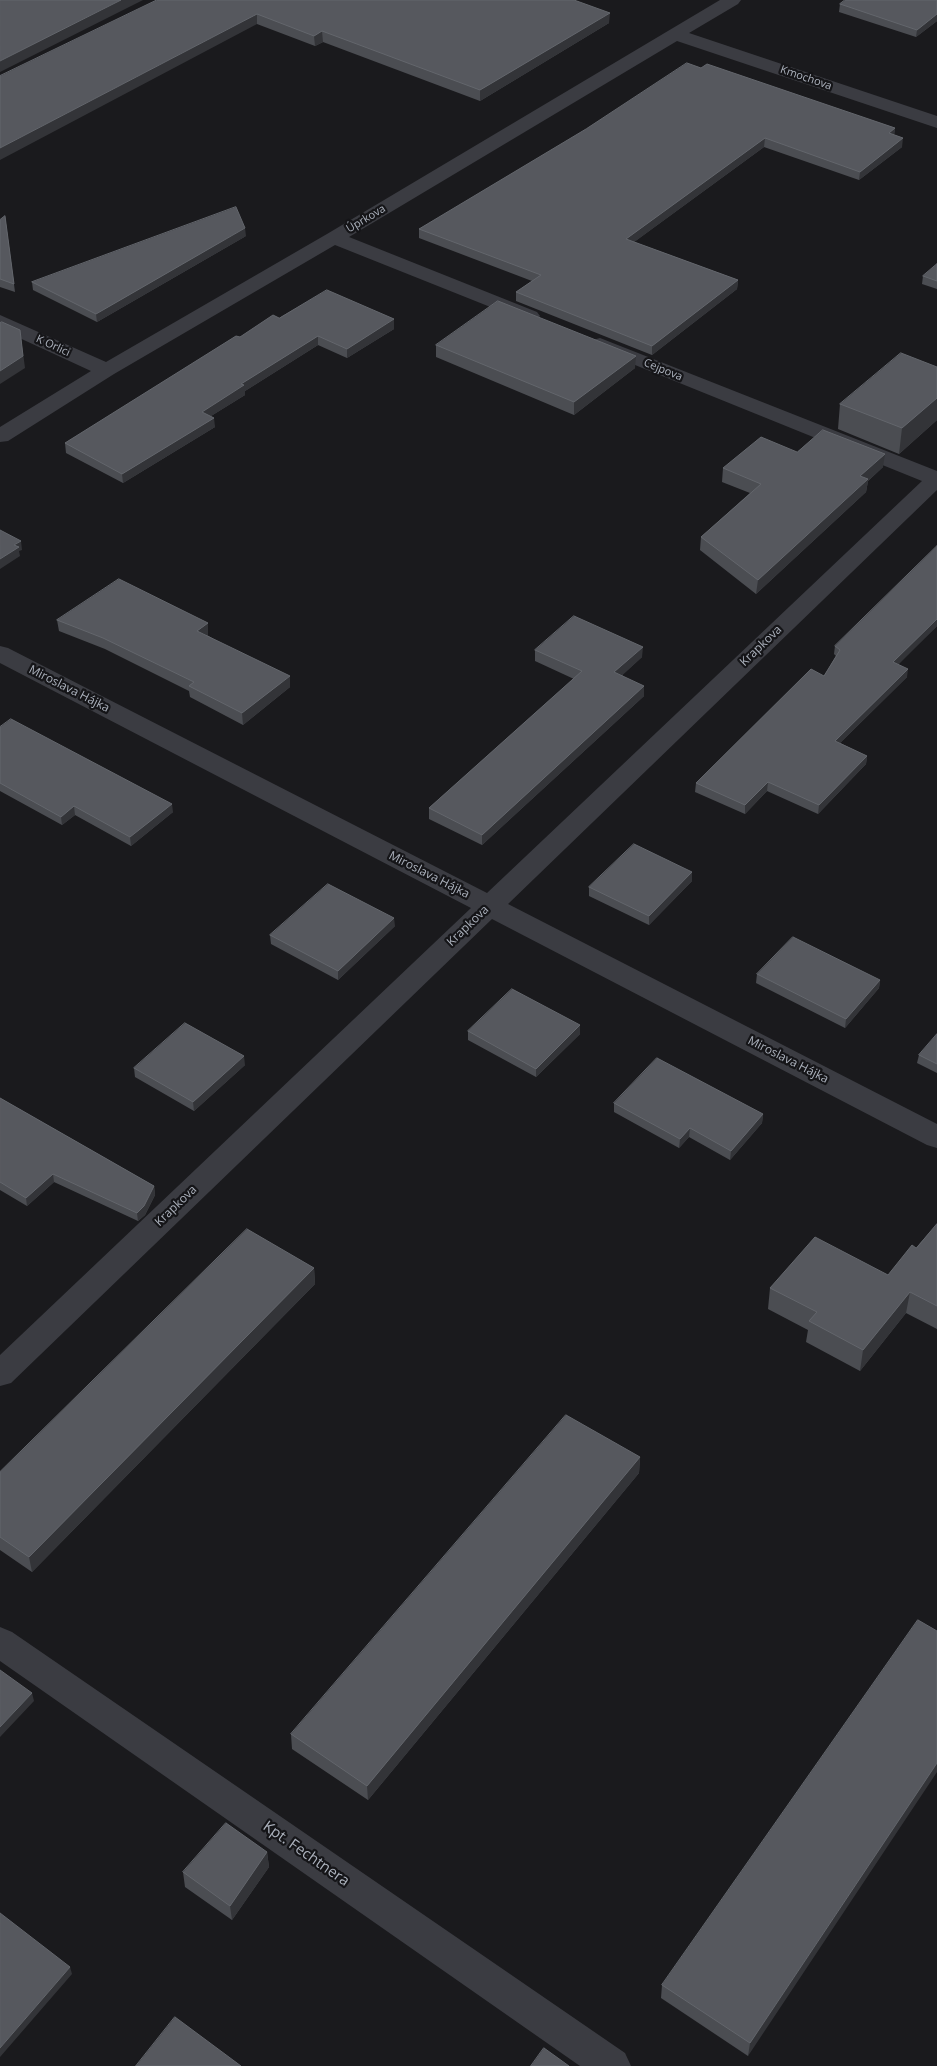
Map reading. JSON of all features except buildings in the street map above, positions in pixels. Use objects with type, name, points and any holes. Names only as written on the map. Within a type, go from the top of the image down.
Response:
[{"type":"street","name":"Úprkova","points":[[0,436],[107,370],[334,238],[732,0]]},
{"type":"street","name":"Kmochova","points":[[674,34],[937,122]]},
{"type":"street","points":[[334,238],[547,323]]},
{"type":"street","name":"K Orlici","points":[[0,321],[107,370]]},
{"type":"street","name":"Cejpova","points":[[584,338],[937,479]]},
{"type":"street","name":"Krapkova","points":[[0,1374],[937,479]]},
{"type":"street","name":"Miroslava Hájka","points":[[0,653],[937,1137]]},
{"type":"street","name":"Kpt. Fechtnera","points":[[0,1642],[612,2066]]}]
